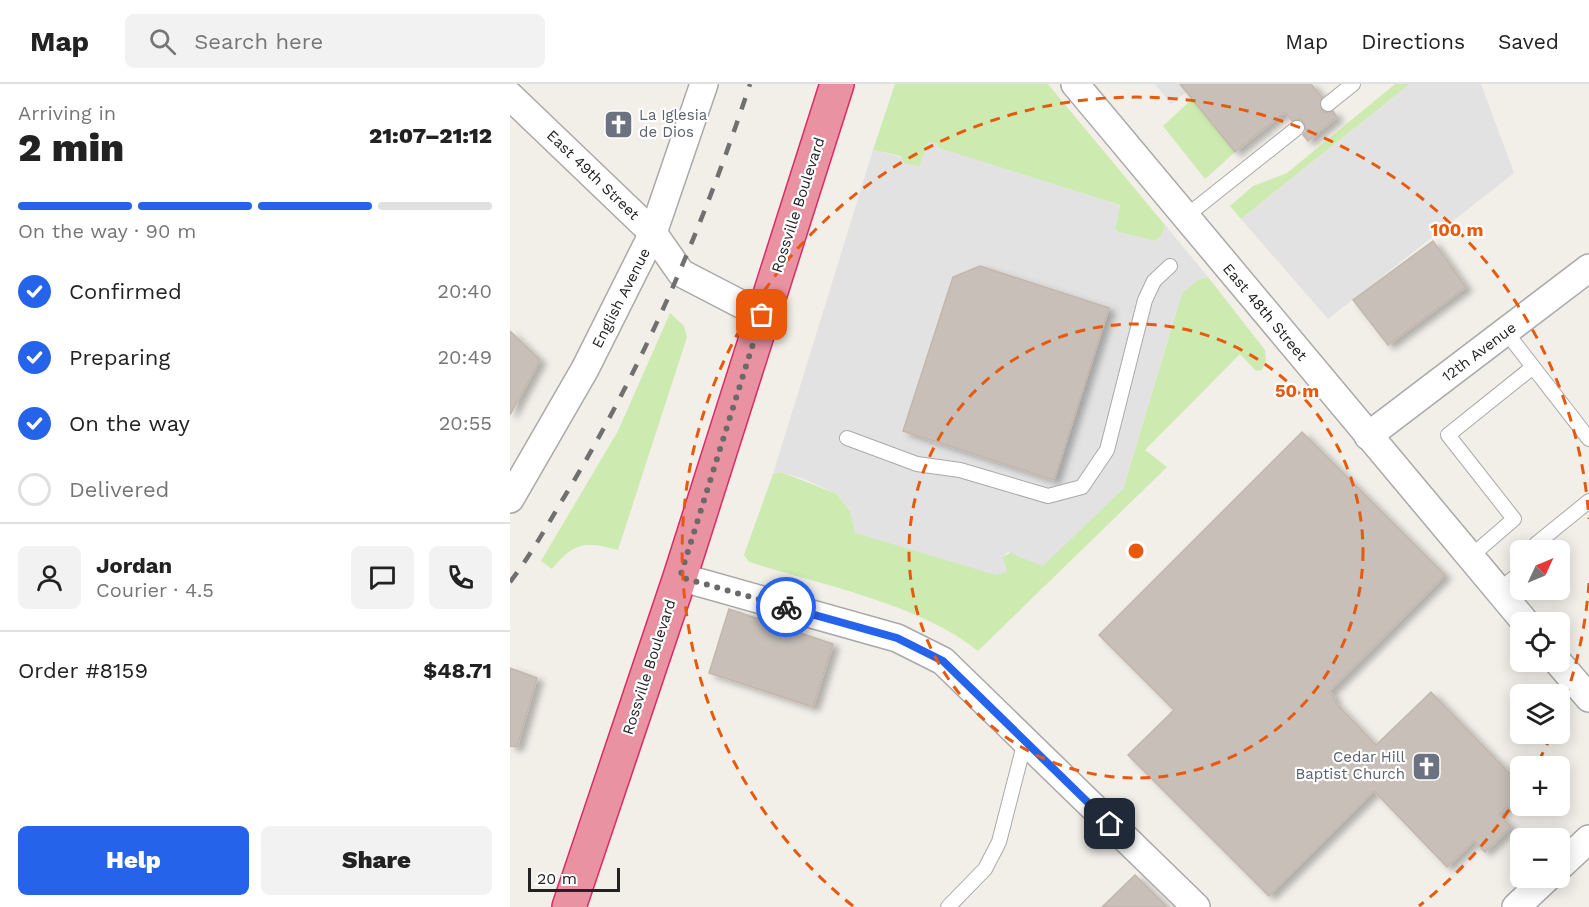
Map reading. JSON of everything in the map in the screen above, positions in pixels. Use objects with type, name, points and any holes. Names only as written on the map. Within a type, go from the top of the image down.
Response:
[{"type":"highway","name":"Rossville Boulevard","points":[[569,907],[680,577],[837,84]]},
{"type":"street","name":"English Avenue","points":[[510,499],[585,369],[653,233],[704,84]]},
{"type":"street","name":"East 48th Street","points":[[1075,84],[1516,612]]},
{"type":"street","name":"East 49th Street","points":[[510,96],[653,233],[681,273],[762,315]]},
{"type":"street","name":"12th Avenue","points":[[1368,436],[1589,268]]},
{"type":"street","points":[[680,577],[897,638],[943,661],[1196,907]]},
{"type":"street","points":[[1567,672],[1589,698]]},
{"type":"street","points":[[1570,856],[1589,838]]},
{"type":"street","points":[[1516,907],[1536,888]]},
{"type":"lane","points":[[1328,104],[1353,84]]},
{"type":"lane","points":[[1185,217],[1297,128]]},
{"type":"lane","points":[[847,438],[918,464],[1000,480],[1048,496],[1082,487],[1107,450],[1145,300],[1154,281],[1170,266]]},
{"type":"lane","points":[[1506,332],[1589,439]]},
{"type":"lane","points":[[1470,556],[1514,519],[1448,435],[1533,367]]},
{"type":"lane","points":[[1541,540],[1589,501]]},
{"type":"lane","points":[[1498,591],[1510,581]]},
{"type":"lane","points":[[948,907],[985,868],[999,842],[1025,741]]},
{"type":"green space","points":[[895,84],[1048,84],[1165,225],[1162,235],[1155,241],[1118,232],[1115,229],[1120,205],[938,148],[936,144],[929,142],[920,167],[903,163],[901,156],[873,150]]},
{"type":"green space","points":[[1395,84],[1410,84],[1241,219],[1230,206],[1253,186],[1287,173]]},
{"type":"green space","points":[[1192,99],[1235,152],[1205,179],[1163,126]]},
{"type":"green space","points":[[1208,277],[1265,350],[1266,360],[1262,370],[1256,371],[1240,354],[1145,450],[1167,467],[978,651],[928,620],[899,608],[749,562],[744,555],[773,474],[781,472],[837,494],[850,511],[1003,557],[1123,489],[1182,293],[1199,279]]},
{"type":"green space","points":[[670,313],[684,326],[687,337],[618,550],[597,545],[581,546],[567,553],[552,569],[541,561],[618,431]]},
{"type":"shaded area","points":[[1155,84],[1196,84],[1171,104]]},
{"type":"shaded area","points":[[1410,84],[1481,84],[1514,173],[1328,319],[1241,219]]},
{"type":"shaded area","points":[[929,141],[937,144],[939,148],[1120,205],[1115,229],[1118,232],[1155,241],[1162,235],[1165,225],[1208,277],[1199,279],[1182,293],[1123,489],[1043,566],[1008,552],[1003,557],[1007,572],[996,575],[855,533],[850,511],[837,494],[804,479],[781,472],[773,474],[873,150],[901,157],[904,163],[919,167]]},
{"type":"building","points":[[1180,84],[1311,84],[1322,97],[1321,109],[1325,113],[1333,111],[1337,117],[1308,141],[1303,135],[1306,131],[1304,123],[1300,119],[1292,121],[1285,112],[1235,152]]},
{"type":"building","points":[[1433,241],[1466,287],[1388,345],[1353,300]]},
{"type":"building","points":[[980,266],[1109,308],[1054,480],[903,431],[953,277]]},
{"type":"building","points":[[510,331],[540,360],[510,415]]},
{"type":"building","points":[[1302,432],[1445,575],[1329,692],[1335,697],[1333,700],[1376,745],[1431,692],[1510,774],[1510,804],[1499,814],[1511,827],[1485,852],[1474,841],[1447,867],[1374,791],[1269,896],[1128,755],[1174,710],[1099,635]]},
{"type":"building","points":[[729,609],[833,644],[813,707],[709,673]]},
{"type":"building","points":[[510,668],[537,678],[517,747],[510,746]]},
{"type":"building","points":[[1135,875],[1167,907],[1102,907]]},
{"type":"railway","points":[[510,582],[539,539],[594,445],[646,345],[692,243],[750,84]]},
{"type":"way so far","points":[[762,315],[680,577],[786,607]]},
{"type":"place","name":"La Iglesia de Dios","points":[[618,124]]},
{"type":"place","name":"Cedar Hill Baptist Church","points":[[1426,766]]},
{"type":"route","points":[[786,607],[897,638],[943,661],[1110,824]]}]
